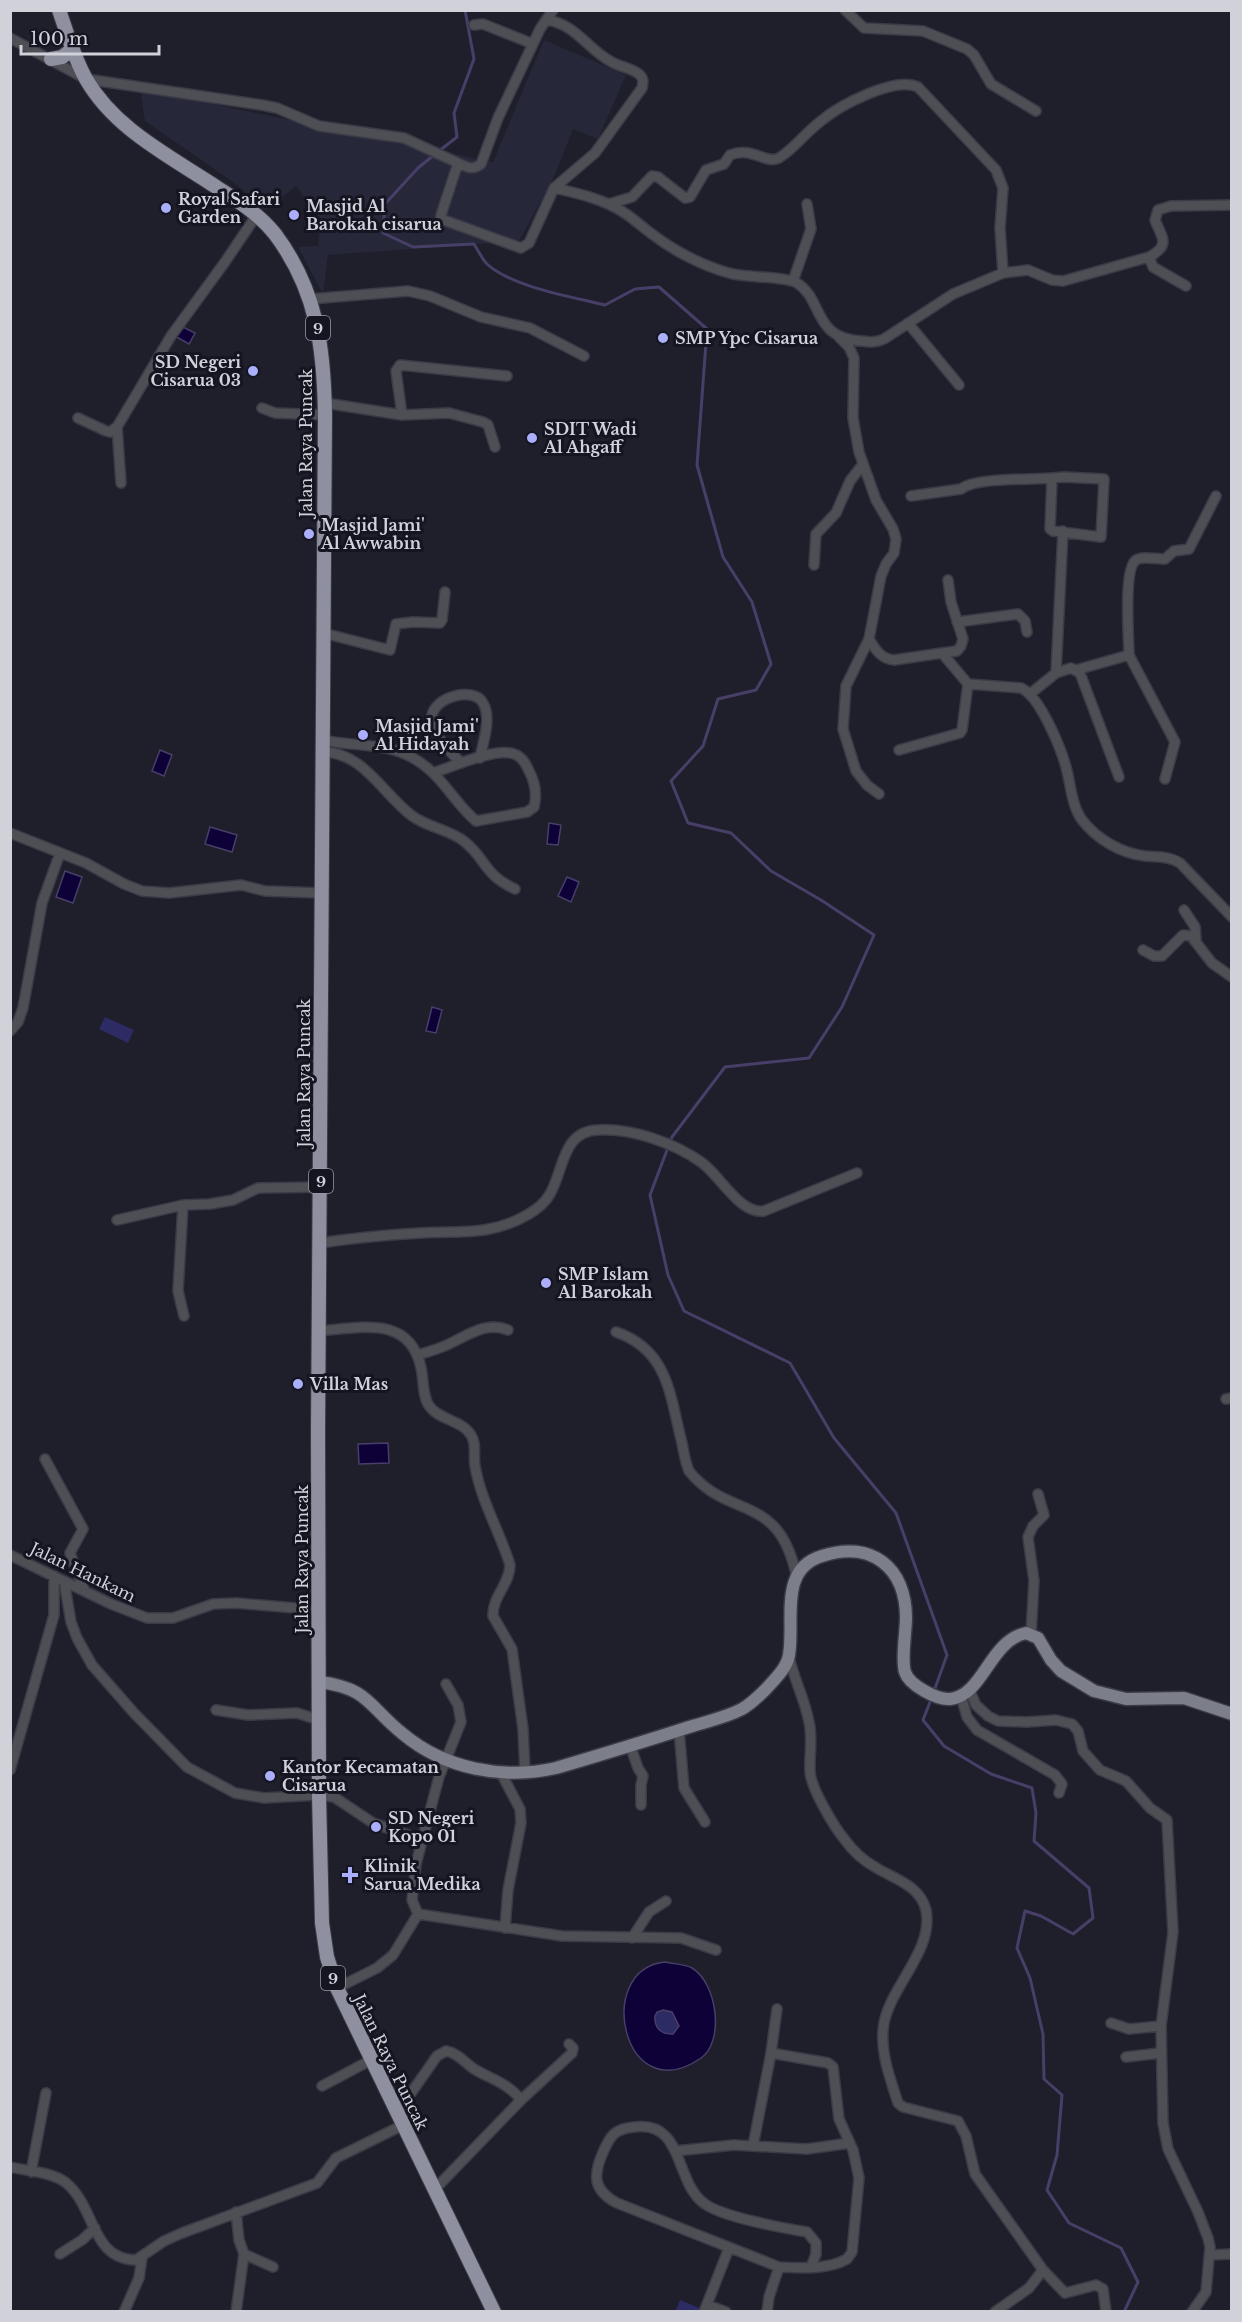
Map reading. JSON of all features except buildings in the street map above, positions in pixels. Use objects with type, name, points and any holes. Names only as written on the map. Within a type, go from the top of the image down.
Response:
[{"type":"highway","name":"Jalan Raya Puncak","points":[[59,10],[86,79],[112,112],[130,130],[256,216],[274,233],[310,299],[318,328],[325,409],[319,1331],[319,1795],[322,1923],[327,1957],[337,1988],[494,2312]]},
{"type":"highway","points":[[51,59],[62,57],[73,49]]},
{"type":"main road","points":[[319,1682],[342,1686],[359,1693],[406,1737],[429,1753],[447,1761],[500,1771],[525,1772],[556,1768],[744,1708],[765,1690],[789,1657],[791,1598],[796,1574],[815,1558],[832,1553],[866,1554],[889,1565],[897,1578],[905,1602],[905,1671],[910,1681],[942,1698],[966,1694],[997,1654],[1018,1636],[1031,1634],[1040,1640],[1051,1660],[1061,1671],[1094,1691],[1126,1699],[1184,1698],[1232,1714]]},
{"type":"street","points":[[10,38],[86,79],[277,108],[319,126],[395,135],[470,168],[475,168],[481,164],[498,118],[533,44],[553,10]]},
{"type":"street","points":[[845,10],[864,28],[923,31],[967,49],[974,55],[991,84],[1036,111]]},
{"type":"street","points":[[458,163],[441,219],[521,248],[529,243],[554,188],[595,153],[642,88],[644,83],[638,74],[598,54],[567,26],[547,20]]},
{"type":"street","points":[[474,25],[483,24],[533,44]]},
{"type":"street","points":[[609,204],[632,197],[652,176],[658,177],[685,198],[690,197],[706,170],[724,164],[730,155],[751,152],[771,160],[777,159],[797,144],[821,120],[842,107],[882,88],[906,83],[918,87],[996,170],[1003,188],[1000,228],[1003,273]]},
{"type":"street","points":[[554,188],[609,204],[622,211],[664,243],[711,266],[740,276],[793,281],[806,292],[821,319],[849,347],[854,358],[853,425],[863,464],[879,508],[893,529],[896,539],[894,553],[881,576],[869,639],[846,686],[843,729],[859,776],[879,794]]},
{"type":"street","points":[[793,281],[811,229],[807,204]]},
{"type":"street","points":[[837,335],[856,341],[879,342],[953,294],[1003,273],[1028,270],[1052,280],[1063,281],[1149,257],[1160,250],[1164,236],[1155,220],[1158,210],[1171,206],[1232,205]]},
{"type":"street","points":[[78,418],[110,432],[117,427],[171,336],[256,216]]},
{"type":"street","points":[[1149,257],[1153,267],[1186,286]]},
{"type":"street","points":[[310,299],[408,291],[420,293],[482,317],[537,331],[584,356]]},
{"type":"street","points":[[908,323],[959,385]]},
{"type":"street","points":[[402,415],[396,371],[400,365],[507,376]]},
{"type":"street","points":[[262,408],[275,413],[325,409],[402,415],[449,413],[488,425],[495,447]]},
{"type":"street","points":[[117,427],[121,483]]},
{"type":"street","points":[[814,566],[816,534],[836,513],[850,481],[863,464]]},
{"type":"street","points":[[911,496],[962,489],[983,481],[1052,478],[1102,478],[1105,482],[1101,537],[1050,529],[1052,478]]},
{"type":"street","points":[[1165,779],[1175,742],[1130,655],[1128,603],[1130,571],[1134,562],[1139,559],[1165,559],[1174,551],[1189,549],[1216,496]]},
{"type":"street","points":[[1056,673],[1063,531]]},
{"type":"street","points":[[869,639],[876,650],[888,659],[957,651],[963,644],[948,580]]},
{"type":"street","points":[[323,633],[390,650],[396,624],[440,623],[445,592]]},
{"type":"street","points":[[957,622],[1018,614],[1025,621],[1027,632]]},
{"type":"street","points":[[942,653],[968,684],[1020,688],[1030,694],[1060,750],[1074,801],[1082,820],[1098,835],[1127,853],[1169,858],[1180,863],[1232,917]]},
{"type":"street","points":[[1030,694],[1056,673],[1066,669],[1076,670],[1130,655]]},
{"type":"street","points":[[1076,670],[1083,677],[1119,777]]},
{"type":"street","points":[[899,750],[960,733],[968,684]]},
{"type":"street","points":[[461,763],[440,738],[432,722],[434,710],[448,697],[474,696],[480,698],[485,705],[486,724],[480,758]]},
{"type":"street","points":[[323,746],[369,745],[395,749],[418,760],[433,773],[476,822],[532,809],[535,802],[535,787],[523,760],[510,752],[461,763],[433,773]]},
{"type":"street","points":[[323,746],[349,758],[386,789],[411,815],[464,841],[493,876],[515,889]]},
{"type":"street","points":[[10,833],[86,862],[124,884],[147,892],[169,893],[241,885],[266,891],[322,893]]},
{"type":"street","points":[[10,1031],[18,1022],[23,1008],[43,900],[60,853]]},
{"type":"street","points":[[1184,910],[1195,927],[1196,940]]},
{"type":"street","points":[[1143,950],[1158,957],[1183,935],[1191,936],[1212,963],[1232,977]]},
{"type":"street","points":[[320,1243],[376,1235],[471,1233],[504,1225],[526,1216],[546,1201],[558,1177],[566,1150],[576,1137],[592,1130],[622,1131],[654,1139],[672,1147],[707,1166],[740,1202],[754,1212],[764,1211],[857,1173]]},
{"type":"street","points":[[117,1220],[183,1205],[233,1200],[256,1188],[321,1187]]},
{"type":"street","points":[[183,1205],[178,1291],[184,1316]]},
{"type":"street","points":[[417,1355],[447,1345],[466,1334],[484,1328],[495,1326],[508,1330]]},
{"type":"street","points":[[319,1331],[369,1327],[390,1329],[405,1339],[417,1355],[429,1407],[466,1430],[472,1437],[476,1470],[508,1561],[509,1574],[496,1598],[493,1616],[512,1649],[523,1729],[525,1772]]},
{"type":"street","points":[[616,1332],[644,1347],[658,1363],[668,1381],[689,1471],[713,1491],[762,1515],[775,1526],[788,1546],[796,1574]]},
{"type":"street","points":[[45,1459],[83,1529],[70,1553],[84,1589]]},
{"type":"street","points":[[1031,1634],[1034,1581],[1028,1537],[1033,1526],[1044,1515],[1038,1494]]},
{"type":"street","name":"Jalan Hankam","points":[[12,1559],[84,1589],[126,1611],[158,1619],[180,1616],[213,1604],[236,1603],[319,1610]]},
{"type":"street","points":[[10,1770],[54,1615],[54,1576]]},
{"type":"street","points":[[64,1581],[71,1622],[88,1659],[114,1691],[187,1767],[235,1793],[264,1798],[319,1795],[341,1799],[374,1823],[422,1840]]},
{"type":"street","points":[[789,1657],[809,1722],[811,1779],[819,1796],[844,1840],[873,1866],[910,1887],[920,1897],[926,1909],[927,1922],[921,1944],[892,2001],[885,2022],[883,2041],[885,2062],[898,2101],[903,2107],[951,2117],[961,2124],[975,2174],[1043,2270],[1065,2293],[1096,2285],[1101,2286],[1105,2310]]},
{"type":"street","points":[[418,1914],[412,1900],[416,1864],[439,1778],[461,1718],[458,1705],[446,1684]]},
{"type":"street","points":[[966,1694],[967,1717],[977,1730],[1055,1775],[1062,1784],[1059,1793]]},
{"type":"street","points":[[966,1694],[988,1716],[998,1721],[1056,1720],[1072,1724],[1078,1731],[1082,1749],[1100,1770],[1126,1781],[1146,1804],[1167,1820],[1173,1932],[1161,2026],[1162,2112],[1166,2144],[1204,2226],[1210,2255],[1206,2292],[1192,2312]]},
{"type":"street","points":[[216,1710],[248,1715],[302,1713],[319,1720]]},
{"type":"street","points":[[680,1730],[684,1788],[705,1822]]},
{"type":"street","points":[[630,1745],[643,1776],[641,1805]]},
{"type":"street","points":[[500,1771],[520,1809],[521,1823],[508,1890],[505,1928]]},
{"type":"street","points":[[632,1938],[649,1912],[666,1901]]},
{"type":"street","points":[[418,1914],[562,1936],[681,1938],[716,1950]]},
{"type":"street","points":[[337,1988],[377,1968],[393,1955],[418,1914]]},
{"type":"street","points":[[753,2146],[777,2009]]},
{"type":"street","points":[[1111,2023],[1129,2029],[1161,2026]]},
{"type":"street","points":[[435,2189],[521,2100],[572,2054],[573,2048],[568,2044]]},
{"type":"street","points":[[10,2167],[54,2177],[64,2182],[78,2198],[103,2245],[112,2254],[132,2260],[142,2258],[164,2241],[317,2183],[336,2158],[400,2119],[437,2056],[446,2051],[452,2052],[474,2069],[502,2083],[521,2100]]},
{"type":"street","points":[[771,2053],[825,2063],[833,2067],[839,2119],[850,2143],[859,2178],[852,2252],[843,2261],[811,2266],[778,2267],[617,2203],[598,2189],[596,2173],[598,2163],[615,2131],[636,2126],[656,2128],[669,2139],[697,2198],[706,2205],[772,2225],[807,2232],[812,2236],[817,2247],[811,2266]]},
{"type":"street","points":[[1126,2057],[1160,2053]]},
{"type":"street","points":[[322,2086],[371,2060]]},
{"type":"street","points":[[31,2172],[46,2093]]},
{"type":"street","points":[[675,2151],[718,2146],[807,2149],[850,2143]]},
{"type":"street","points":[[236,2312],[244,2254],[239,2240],[237,2212]]},
{"type":"street","points":[[60,2254],[82,2240],[95,2228]]},
{"type":"street","points":[[726,2312],[706,2308],[729,2248]]},
{"type":"street","points":[[244,2254],[273,2267]]},
{"type":"street","points":[[1210,2255],[1232,2254]]},
{"type":"street","points":[[124,2312],[139,2278],[142,2258]]},
{"type":"street","points":[[767,2312],[778,2267]]},
{"type":"street","points":[[995,2312],[1029,2288],[1043,2270]]},
{"type":"shaded area","points":[[544,40],[626,75],[598,139],[573,129],[554,177],[519,241],[328,255],[323,294],[298,247],[318,246],[321,220],[296,186],[265,210],[233,182],[145,121],[140,89],[493,162]]},
{"type":"shaded area","points":[[179,325],[195,333],[189,344],[173,335]]},
{"type":"shaded area","points":[[160,750],[172,755],[164,776],[152,771]]},
{"type":"shaded area","points":[[549,823],[561,825],[558,845],[547,844]]},
{"type":"shaded area","points":[[210,827],[237,835],[232,852],[205,844]]},
{"type":"shaded area","points":[[65,871],[82,877],[73,903],[56,897]]},
{"type":"shaded area","points":[[567,877],[579,882],[571,902],[558,896]]},
{"type":"shaded area","points":[[432,1007],[442,1010],[436,1033],[426,1031]]},
{"type":"shaded area","points":[[105,1017],[134,1030],[128,1043],[99,1029]]},
{"type":"shaded area","points":[[388,1443],[389,1463],[359,1464],[358,1444]]},
{"type":"shaded area","points":[[665,1962],[692,1968],[701,1975],[712,1999],[715,2026],[709,2050],[701,2058],[674,2070],[652,2067],[636,2053],[627,2033],[624,2010],[629,1988],[643,1970]],"holes":[[[663,2010],[672,2012],[679,2026],[673,2034],[662,2032],[657,2027],[655,2016],[657,2012]]]},
{"type":"shaded area","points":[[663,2010],[672,2012],[679,2026],[673,2034],[662,2032],[656,2024],[657,2012]]},
{"type":"shaded area","points":[[680,2300],[704,2310],[675,2312]]},
{"type":"waterway","points":[[439,151],[457,137],[454,113],[474,59],[465,10]]},
{"type":"waterway","points":[[434,155],[418,168],[385,204],[383,233],[413,247],[474,244],[487,264],[511,279],[543,290],[605,305],[635,289],[659,287],[707,329],[697,465],[723,557],[752,602],[771,664],[756,690],[718,699],[703,746],[671,781],[688,823],[731,833],[771,871],[874,935],[842,1007],[809,1058],[725,1067],[672,1137],[650,1195],[668,1275],[684,1311],[790,1363],[834,1438],[896,1513],[947,1655],[934,1691]]},
{"type":"waterway","points":[[932,1697],[923,1720],[944,1746],[991,1774],[1032,1788],[1036,1813],[1034,1841],[1089,1888],[1093,1918],[1073,1934],[1041,1916],[1025,1911],[1017,1948],[1030,1978],[1043,2034],[1044,2079],[1062,2095],[1057,2155],[1047,2190],[1069,2223],[1121,2248],[1138,2282],[1124,2312]]},
{"type":"place","name":"Royal Safari Garden","points":[[166,208]]},
{"type":"place","name":"Masjid Al Barokah cisarua","points":[[294,215]]},
{"type":"place","name":"SMP Ypc Cisarua","points":[[663,338]]},
{"type":"place","name":"SD Negeri Cisarua 03","points":[[253,371]]},
{"type":"place","name":"SDIT Wadi Al Ahgaff","points":[[532,438]]},
{"type":"place","name":"Masjid Jami' Al Awwabin","points":[[309,534]]},
{"type":"place","name":"Masjid Jami' Al Hidayah","points":[[363,735]]},
{"type":"place","name":"SMP Islam Al Barokah","points":[[546,1283]]},
{"type":"place","name":"Villa Mas","points":[[298,1384]]},
{"type":"place","name":"Kantor Kecamatan Cisarua","points":[[270,1776]]},
{"type":"place","name":"SD Negeri Kopo 01","points":[[376,1827]]},
{"type":"place","name":"Klinik Sarua Medika","points":[[350,1875]]}]
